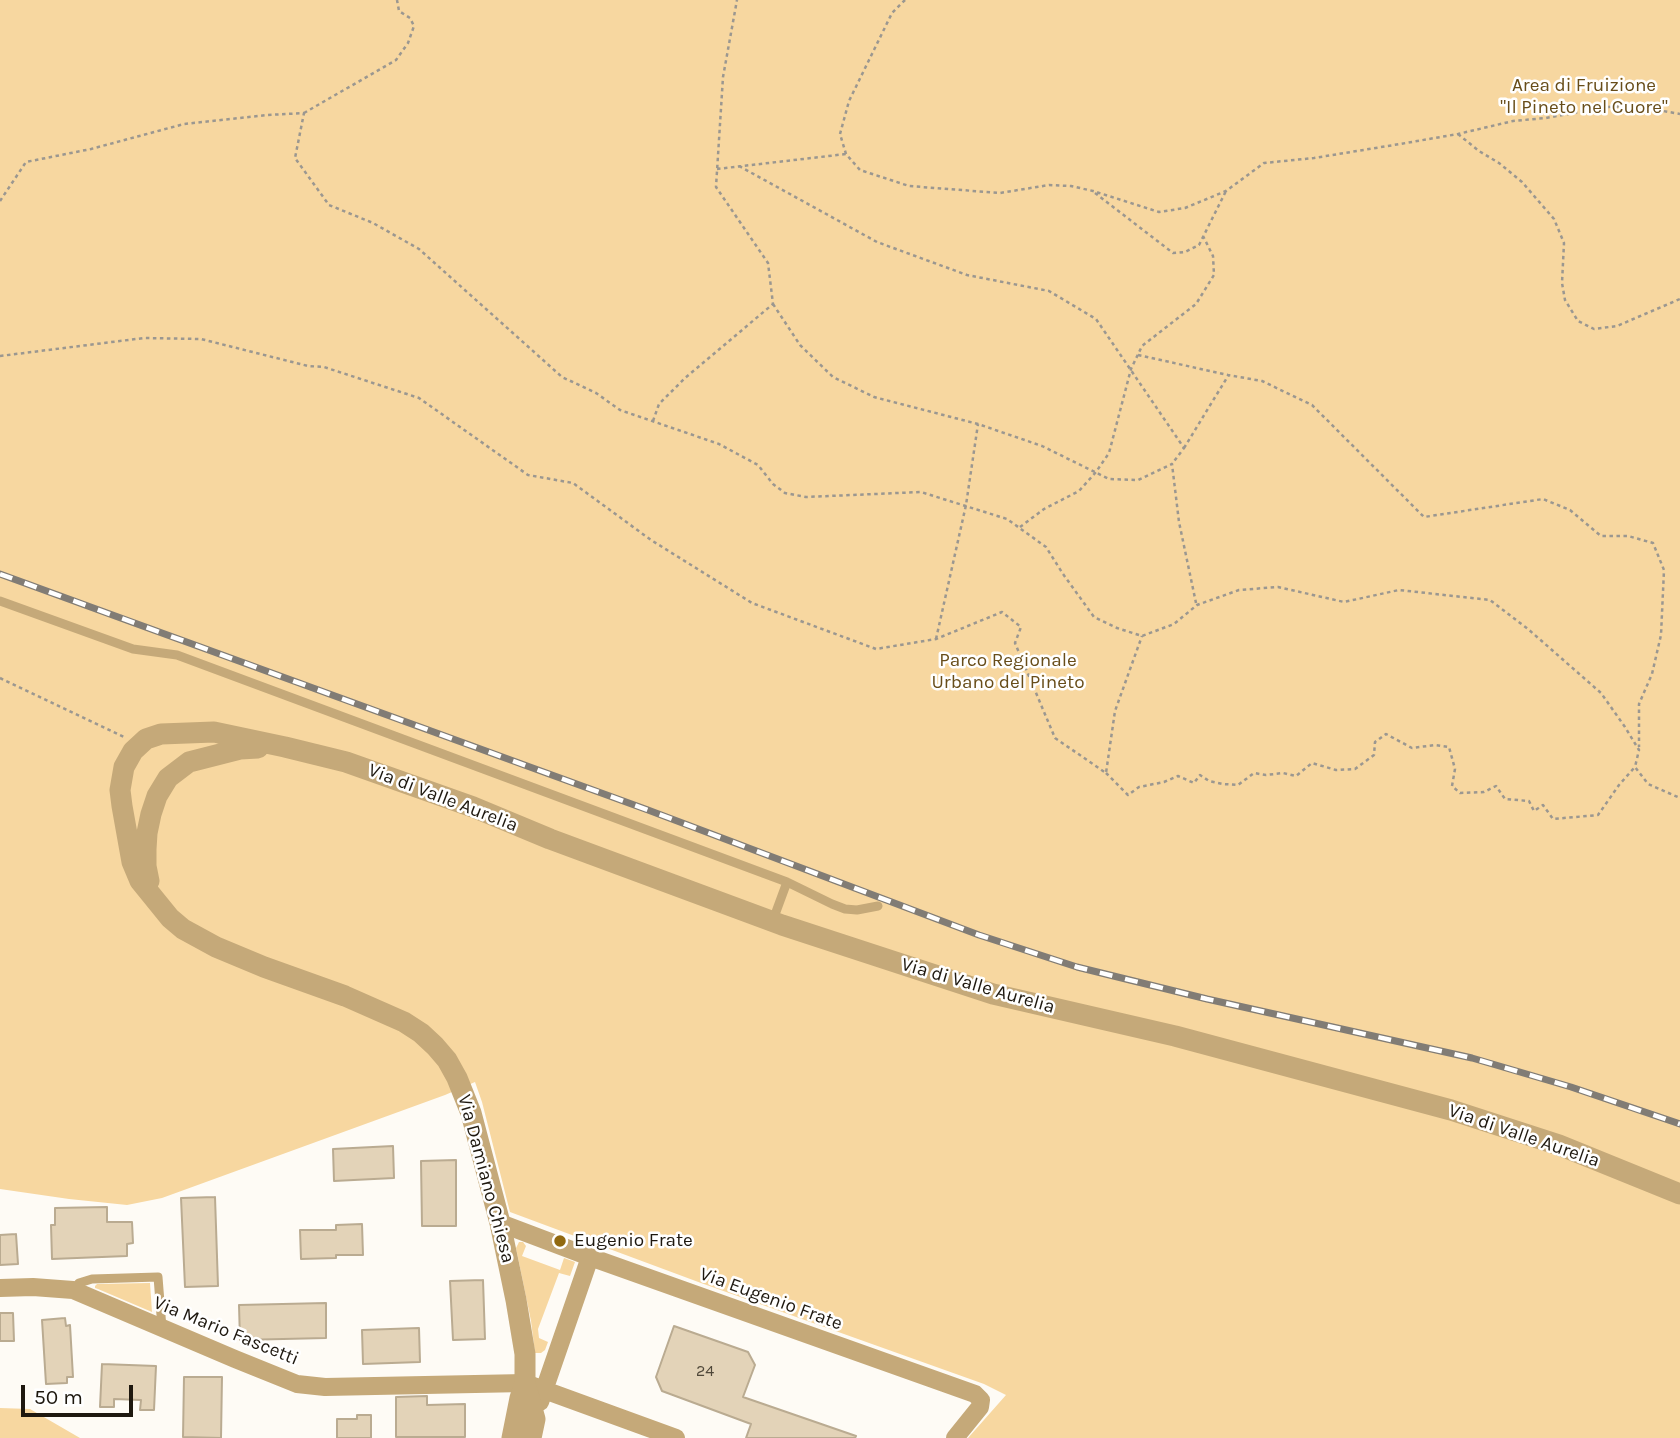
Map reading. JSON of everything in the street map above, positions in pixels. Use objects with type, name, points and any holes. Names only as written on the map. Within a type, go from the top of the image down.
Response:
[{"type":"street","name":"Via di Valle Aurelia","points":[[139,744],[161,734],[214,732],[346,762],[473,807],[550,839],[773,922],[993,994],[1175,1036],[1451,1110],[1559,1145],[1680,1194]]},
{"type":"street","name":"Via Damiano Chiesa","points":[[139,744],[124,767],[120,790],[132,862],[140,881],[176,923],[201,939],[264,967],[380,1011],[404,1023],[429,1039],[442,1052],[457,1078],[471,1113],[500,1223],[525,1354],[534,1387],[533,1428]]},
{"type":"street","name":"Via di Valle Aurelia","points":[[168,778],[189,762],[209,756],[240,749],[285,747]]},
{"type":"street","name":"Via Damiano Chiesa","points":[[158,903],[150,884],[145,849],[151,814],[157,796],[168,778]]},
{"type":"street","name":"Via Eugenio Frate","points":[[500,1223],[975,1394],[981,1400],[980,1408],[954,1438]]},
{"type":"street","name":"Via Damiano Chiesa","points":[[512,1438],[590,1257]]},
{"type":"street","name":"Via Mario Fascetti","points":[[0,1288],[73,1290],[297,1384],[534,1387]]},
{"type":"street","points":[[534,1387],[676,1438]]},
{"type":"lane","points":[[0,601],[133,649],[177,655],[787,882],[845,909],[878,906]]},
{"type":"lane","points":[[773,922],[787,882]]},
{"type":"lane","points":[[73,1290],[79,1283],[92,1279],[158,1277],[162,1328]]},
{"type":"path","points":[[0,201],[26,162],[91,149],[184,124],[304,113],[396,60],[408,43],[414,26],[411,18],[400,10],[397,0]]},
{"type":"path","points":[[737,0],[723,77],[716,187],[768,264],[773,304],[800,345],[833,377],[874,397],[978,424],[1042,446],[1109,478],[1138,480],[1172,464],[1228,375]]},
{"type":"path","points":[[905,0],[892,13],[849,101],[841,134],[846,154],[860,170],[909,186],[1000,193],[1049,185],[1071,186],[1159,212],[1185,208],[1226,191],[1265,163],[1314,158],[1458,134],[1513,121],[1608,107],[1635,106],[1680,114]]},
{"type":"path","points":[[304,113],[295,158],[329,205],[373,223],[419,249],[562,377],[596,393],[620,410],[719,444],[758,465],[773,484],[785,493],[806,497],[921,492],[1007,519],[1046,547],[1094,617],[1142,636],[1174,624],[1197,604],[1240,590],[1278,587],[1343,602],[1399,590],[1490,600],[1528,629],[1601,693],[1639,750]]},
{"type":"path","points":[[1458,134],[1522,182],[1554,219],[1564,243],[1562,283],[1565,300],[1578,321],[1594,330],[1617,326],[1680,299]]},
{"type":"path","points":[[717,169],[846,154]]},
{"type":"path","points":[[739,166],[877,242],[967,275],[1049,291],[1096,319],[1184,448]]},
{"type":"path","points":[[1093,191],[1173,253],[1185,252],[1199,244],[1226,191]]},
{"type":"path","points":[[1019,528],[1044,509],[1079,491],[1109,453],[1131,369],[1142,346],[1196,304],[1214,275],[1213,256],[1203,236]]},
{"type":"path","points":[[653,421],[659,404],[773,304]]},
{"type":"path","points":[[0,356],[144,338],[201,339],[308,366],[324,367],[419,398],[528,475],[573,483],[650,540],[752,603],[876,649],[936,639],[1002,612],[1021,627],[1015,643],[1055,738],[1106,773],[1128,795],[1139,787],[1178,776],[1194,783],[1200,775],[1209,781],[1238,785],[1254,773],[1296,776],[1312,763],[1336,770],[1355,769],[1374,755],[1375,742],[1386,734],[1412,748],[1435,745],[1449,747],[1455,769],[1452,786],[1460,793],[1484,792],[1496,786],[1505,799],[1529,801],[1534,811],[1543,805],[1553,819],[1598,815],[1635,767],[1639,750],[1639,704],[1652,674],[1661,635],[1664,570],[1653,543],[1628,536],[1601,536],[1570,510],[1543,499],[1424,517],[1312,405],[1262,381],[1138,355]]},
{"type":"path","points":[[936,639],[965,505],[978,424]]},
{"type":"path","points":[[1172,464],[1179,522],[1197,604]]},
{"type":"path","points":[[1106,773],[1115,711],[1142,636]]},
{"type":"path","points":[[0,678],[139,744]]},
{"type":"path","points":[[1635,767],[1648,784],[1680,798]]},
{"type":"green space","name":"Parco Regionale Urbano del Pineto","points":[[0,0],[1680,0],[1680,1438],[968,1438],[1006,1395],[984,1384],[510,1212],[475,1082],[162,1198],[127,1205],[0,1189]]},
{"type":"green space","points":[[519,1242],[526,1246],[522,1256],[560,1270],[564,1258],[575,1262],[570,1276],[559,1273],[538,1329],[539,1338],[548,1342],[541,1353],[535,1353],[516,1248]]},
{"type":"green space","points":[[150,1283],[152,1312],[95,1288],[97,1284]]},
{"type":"green space","points":[[0,1408],[30,1409],[80,1438],[0,1438]]},
{"type":"building","points":[[393,1146],[394,1178],[334,1181],[333,1149]]},
{"type":"building","points":[[456,1160],[456,1226],[422,1226],[421,1161]]},
{"type":"building","points":[[215,1197],[218,1286],[185,1287],[181,1198]]},
{"type":"building","points":[[107,1207],[107,1222],[132,1222],[133,1243],[127,1244],[127,1256],[52,1259],[51,1225],[55,1225],[55,1208]]},
{"type":"building","points":[[362,1224],[363,1255],[301,1259],[300,1230],[336,1230],[336,1225]]},
{"type":"building","points":[[16,1234],[18,1264],[0,1265],[0,1235]]},
{"type":"building","points":[[483,1280],[485,1339],[453,1340],[450,1281]]},
{"type":"building","points":[[326,1303],[326,1338],[240,1340],[239,1305]]},
{"type":"building","points":[[0,1313],[13,1313],[14,1341],[0,1341]]},
{"type":"building","points":[[65,1318],[66,1326],[70,1325],[73,1377],[67,1377],[67,1383],[46,1384],[42,1320]]},
{"type":"building","points":[[674,1326],[748,1352],[755,1365],[743,1397],[856,1436],[855,1438],[746,1438],[751,1424],[662,1391],[656,1377]]},
{"type":"building","points":[[419,1328],[420,1362],[363,1364],[362,1330]]},
{"type":"building","points":[[102,1364],[156,1366],[154,1410],[140,1410],[141,1400],[114,1399],[114,1407],[100,1407]]},
{"type":"building","points":[[184,1377],[222,1377],[221,1438],[183,1437]]},
{"type":"building","points":[[427,1396],[427,1405],[465,1404],[465,1437],[396,1437],[396,1397]]},
{"type":"building","points":[[357,1415],[371,1415],[371,1438],[337,1438],[337,1419],[357,1419]]},
{"type":"railway","points":[[0,574],[648,810],[979,935],[1077,967],[1472,1058],[1571,1087],[1680,1124]]},
{"type":"place","name":"Eugenio Frate","points":[[560,1241]]},
{"type":"park label","name":"Area di Fruizione \"Il Pineto nel Cuore\"","points":[[1584,97]]}]
